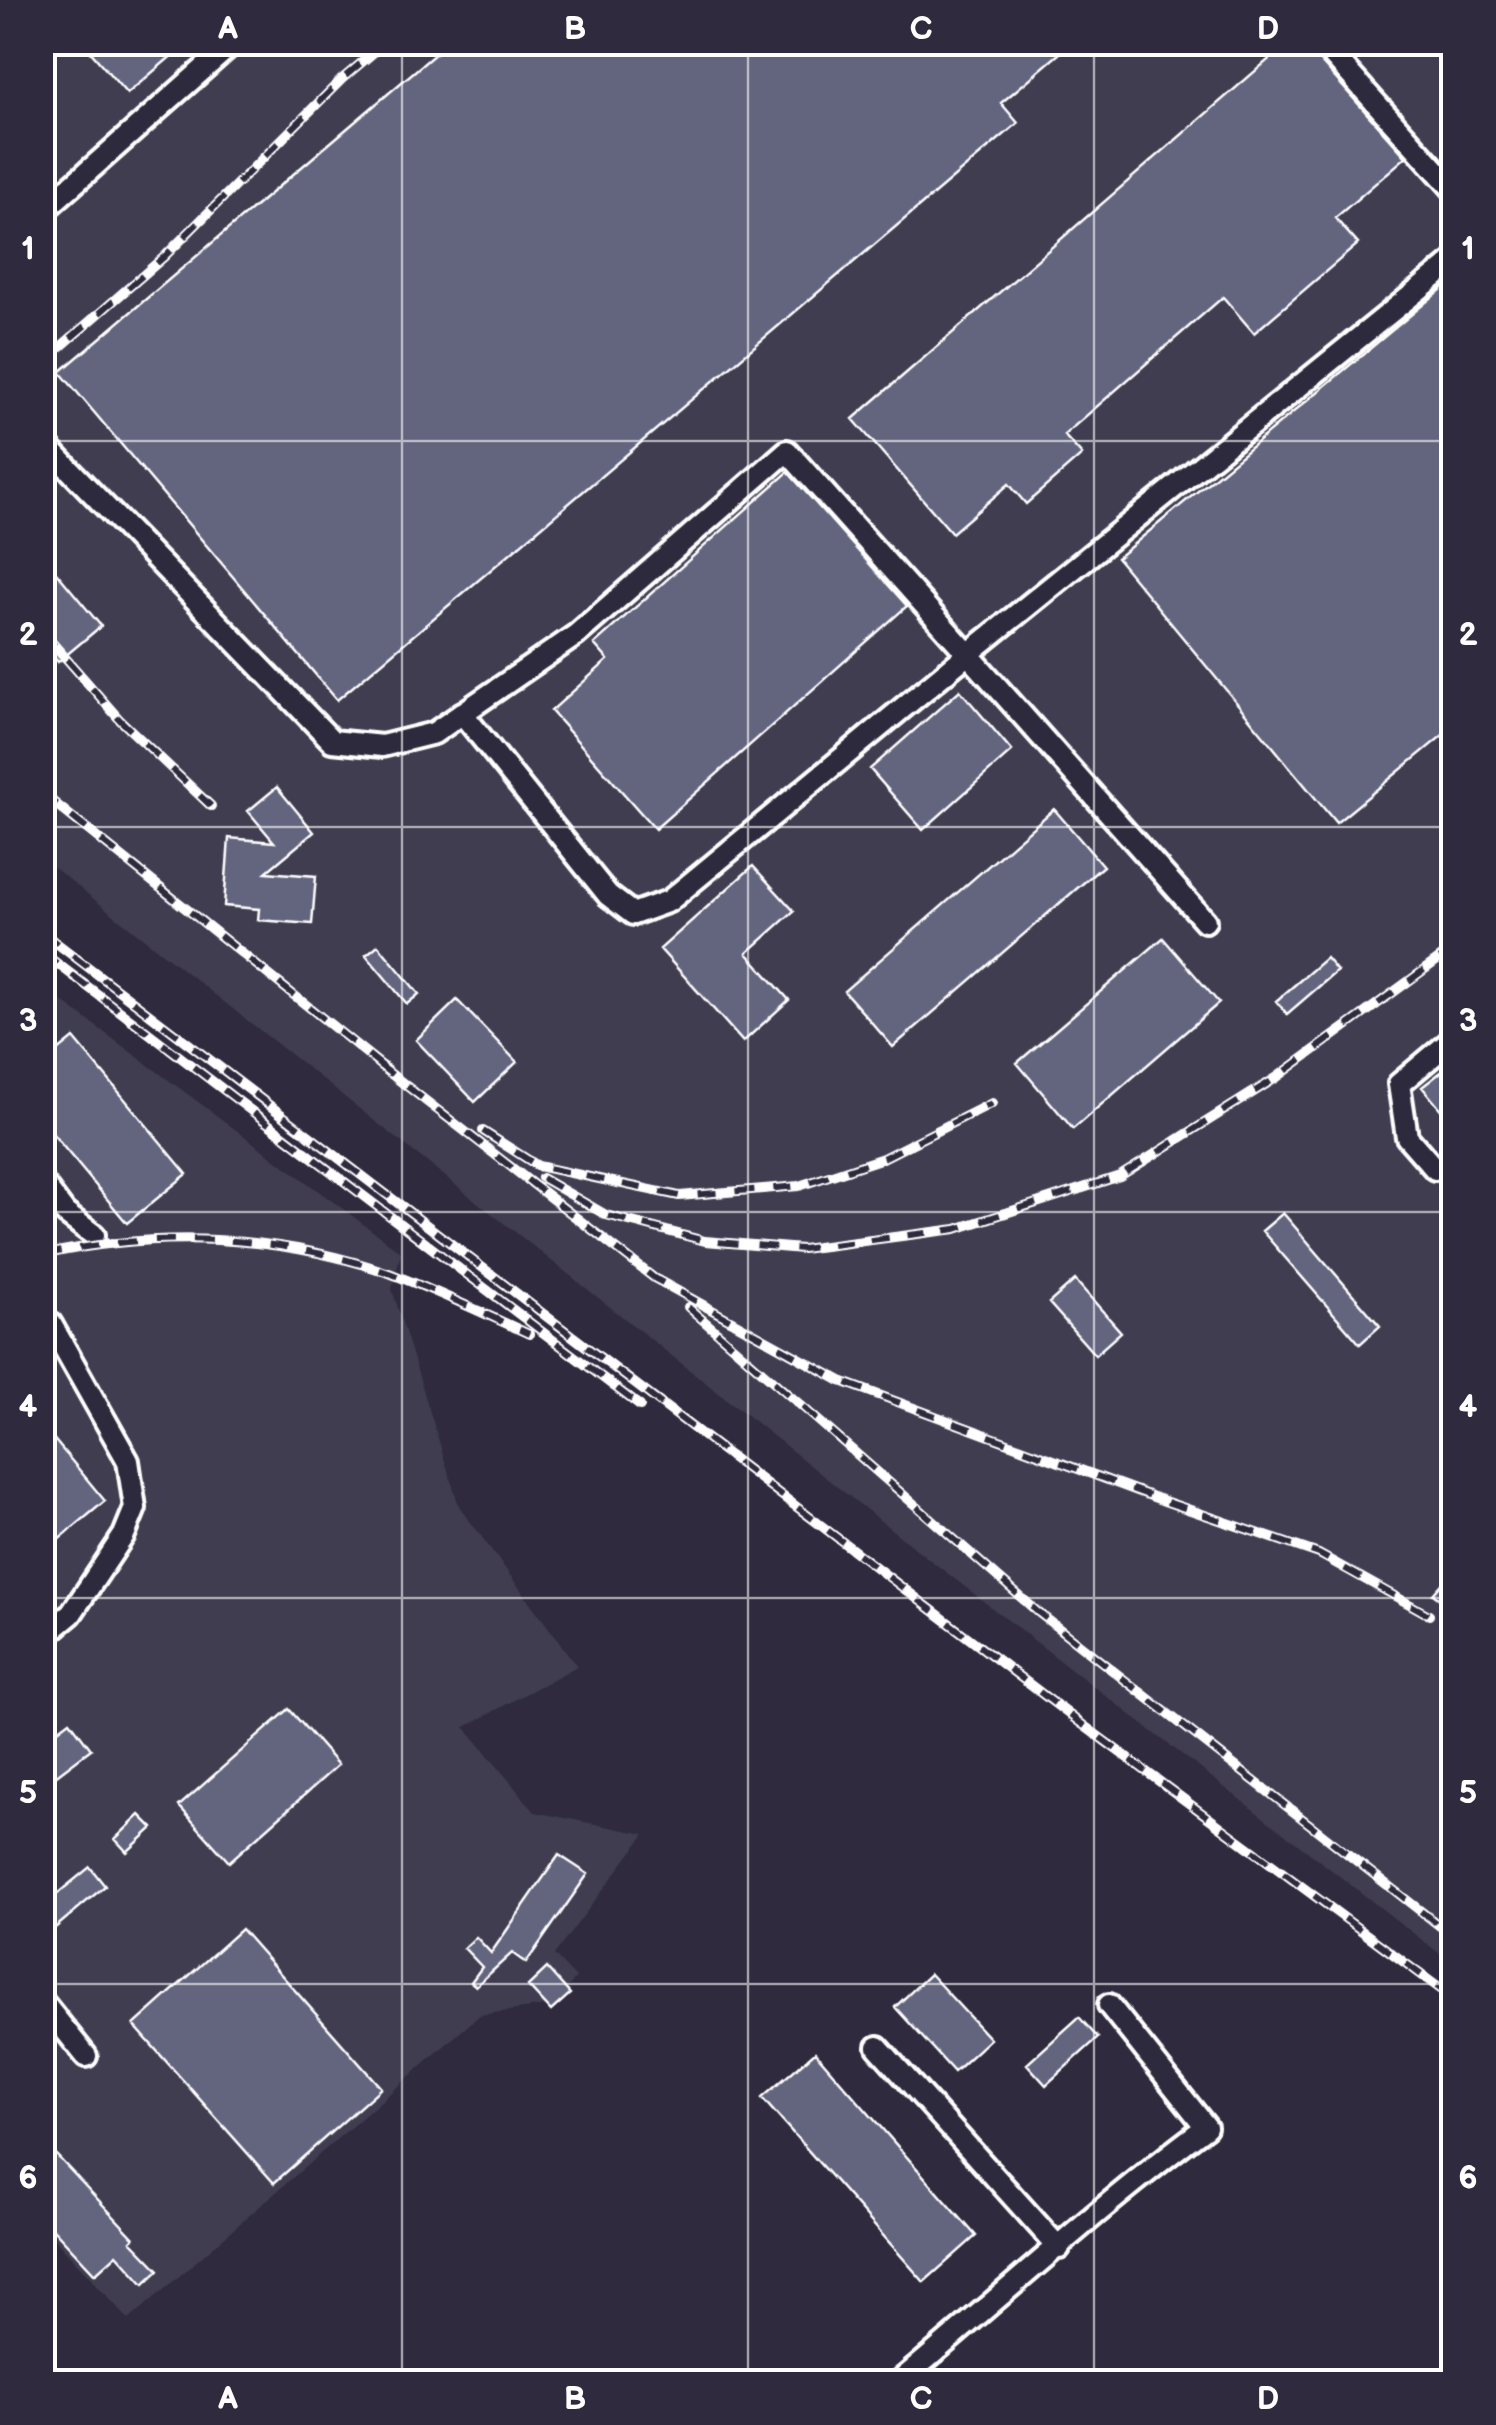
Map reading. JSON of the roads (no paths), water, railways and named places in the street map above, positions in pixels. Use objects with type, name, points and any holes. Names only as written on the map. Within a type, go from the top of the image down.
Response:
[{"type":"lane","points":[[42,212],[234,42]]},
{"type":"lane","points":[[1322,42],[1454,190]]},
{"type":"lane","points":[[462,714],[608,896],[633,914],[669,901],[1454,262]]},
{"type":"lane","points":[[42,441],[332,741],[382,746],[434,733],[576,634],[787,451],[1205,921]]},
{"type":"lane","points":[[1435,1169],[1407,1137],[1400,1084],[1454,1038]]},
{"type":"lane","points":[[44,1185],[66,1213],[94,1236]]},
{"type":"lane","points":[[42,1638],[71,1614],[124,1535],[135,1508],[128,1461],[51,1324]]},
{"type":"lane","points":[[42,2001],[86,2056]]},
{"type":"lane","points":[[899,2382],[1133,2181],[1206,2126],[1109,2005]]},
{"type":"lane","points":[[878,2047],[1059,2248]]},
{"type":"railway","points":[[42,363],[164,257],[342,79],[386,42]]},
{"type":"railway","points":[[42,631],[120,720],[211,806]]},
{"type":"railway","points":[[42,793],[386,1069]]},
{"type":"railway","points":[[42,932],[1079,1722],[1454,1999]]},
{"type":"railway","points":[[542,1178],[606,1215],[705,1241],[802,1249],[956,1229],[1120,1176],[1276,1078],[1454,948]]},
{"type":"railway","points":[[42,952],[640,1406]]},
{"type":"railway","points":[[377,1063],[654,1278],[841,1381],[1319,1554],[1429,1615]]},
{"type":"railway","points":[[483,1131],[538,1166],[679,1196],[799,1186],[883,1158],[992,1103]]},
{"type":"railway","points":[[42,1255],[173,1239],[304,1250],[389,1273],[529,1334]]},
{"type":"railway","points":[[688,1307],[1039,1613],[1454,1937]]}]
